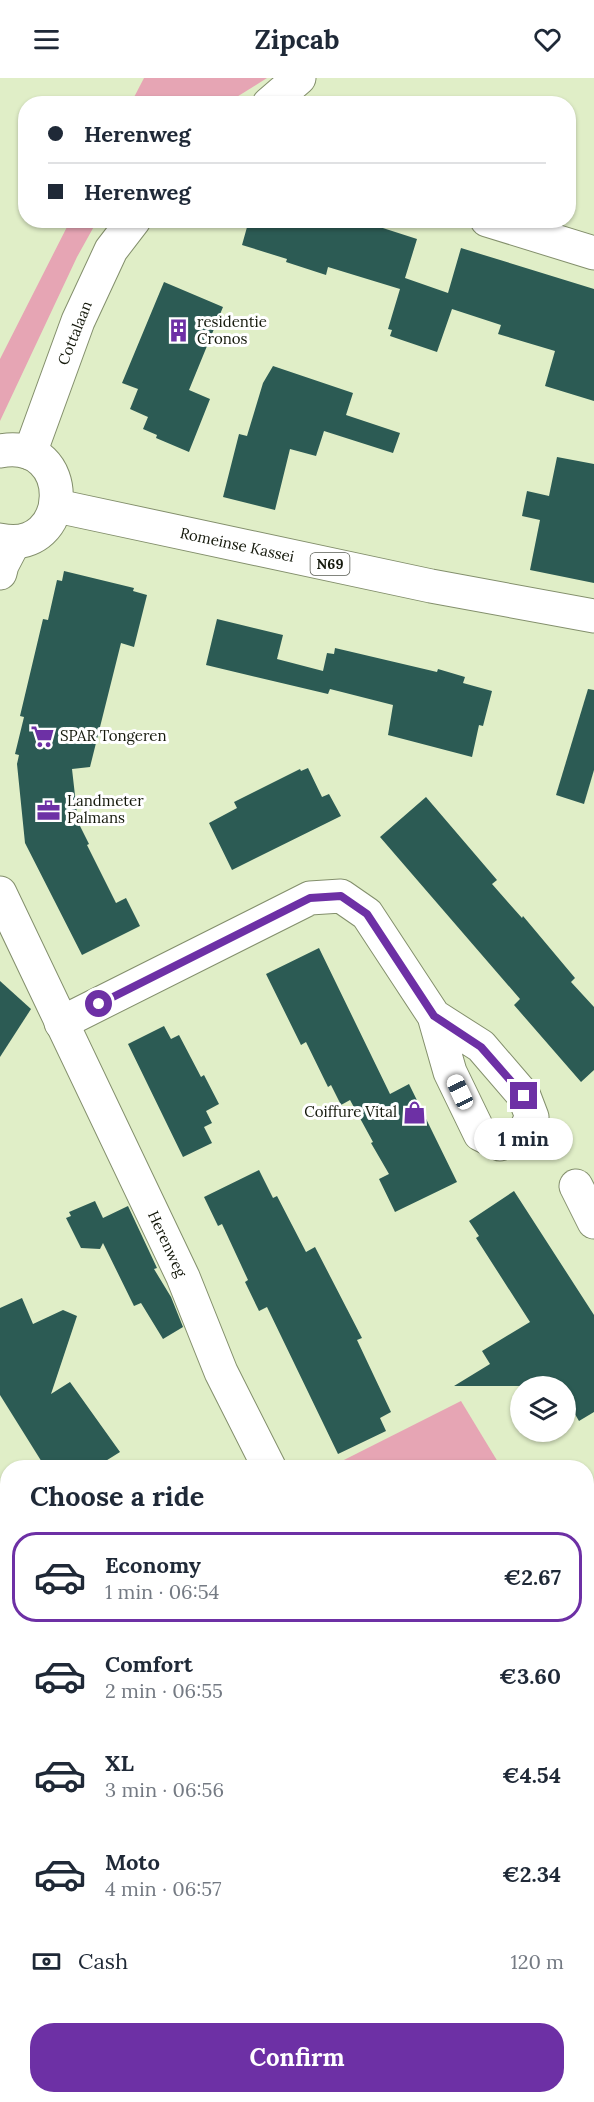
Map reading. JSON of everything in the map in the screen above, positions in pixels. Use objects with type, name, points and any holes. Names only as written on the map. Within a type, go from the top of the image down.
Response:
[{"type":"street","points":[[278,96],[299,78]]},
{"type":"street","name":"Cottalaan","points":[[15,452],[111,250],[128,228]]},
{"type":"street","points":[[513,228],[594,253]]},
{"type":"street","points":[[0,573],[7,541],[35,535],[49,523],[57,507],[58,490],[53,475],[44,462],[15,452]]},
{"type":"street","name":"Romeinse Kassei","points":[[57,507],[442,588],[594,616]]},
{"type":"street","name":"Herenweg","points":[[0,893],[183,1277],[221,1372],[265,1460]]},
{"type":"street","points":[[61,1023],[310,898],[341,896],[367,914],[434,1016]]},
{"type":"street","points":[[576,1186],[594,1222]]},
{"type":"shaded area","points":[[144,78],[267,78],[238,96],[135,96]]},
{"type":"shaded area","points":[[66,228],[93,228],[77,257],[0,421],[0,359]]},
{"type":"shaded area","points":[[461,1401],[497,1460],[344,1460]]},
{"type":"building","points":[[247,228],[383,228],[417,239],[405,278],[448,293],[461,248],[594,289],[594,401],[545,386],[555,351],[498,334],[501,325],[452,309],[437,352],[390,336],[392,330],[388,329],[400,289],[328,267],[326,275],[286,262],[287,259],[242,245]]},
{"type":"building","points":[[164,282],[223,307],[189,390],[210,399],[189,452],[156,438],[157,435],[143,429],[148,417],[130,409],[138,389],[122,383]]},
{"type":"building","points":[[273,366],[353,393],[346,415],[400,433],[393,453],[324,431],[316,456],[290,449],[275,510],[223,497],[239,434],[247,436],[263,383]]},
{"type":"building","points":[[557,457],[594,464],[594,583],[530,570],[540,520],[522,516],[527,491],[549,496]]},
{"type":"building","points":[[64,571],[134,588],[133,591],[147,595],[134,647],[121,643],[90,767],[72,769],[78,822],[89,844],[87,845],[116,903],[126,898],[140,926],[82,955],[25,843],[17,764],[19,755],[15,754],[24,717],[20,716],[43,619],[48,620],[57,580],[62,581]]},
{"type":"building","points":[[217,619],[283,635],[277,659],[323,671],[327,653],[334,654],[335,648],[437,672],[438,669],[465,677],[463,683],[492,691],[483,726],[479,725],[472,757],[388,735],[393,705],[330,689],[328,694],[206,665]]},
{"type":"building","points":[[588,689],[594,690],[594,770],[584,804],[556,795]]},
{"type":"building","points":[[308,768],[322,797],[329,794],[341,816],[232,870],[209,823],[237,808],[234,802],[300,769],[301,771]]},
{"type":"building","points":[[426,797],[497,880],[492,884],[522,918],[523,916],[575,978],[571,982],[594,1007],[594,1070],[581,1082],[514,1005],[520,999],[380,837]]},
{"type":"building","points":[[319,948],[390,1094],[409,1084],[457,1182],[395,1212],[379,1179],[389,1174],[371,1143],[373,1142],[350,1100],[341,1105],[331,1085],[328,1087],[306,1042],[301,1045],[266,974]]},
{"type":"building","points":[[0,981],[31,1009],[0,1057]]},
{"type":"building","points":[[164,1026],[171,1039],[179,1035],[201,1077],[204,1075],[219,1104],[206,1111],[212,1123],[204,1127],[212,1143],[183,1157],[128,1044]]},
{"type":"building","points":[[259,1170],[273,1198],[277,1196],[306,1252],[315,1247],[362,1338],[357,1340],[391,1412],[380,1418],[386,1431],[338,1454],[267,1307],[259,1311],[245,1282],[248,1280],[222,1224],[218,1226],[204,1197]]},
{"type":"building","points":[[514,1191],[594,1315],[594,1412],[579,1421],[576,1416],[576,1376],[510,1376],[510,1386],[454,1386],[490,1364],[482,1351],[530,1322],[476,1238],[479,1236],[469,1221]]},
{"type":"building","points":[[95,1201],[103,1218],[128,1206],[157,1268],[154,1269],[171,1297],[183,1327],[163,1339],[141,1303],[134,1306],[103,1243],[100,1249],[81,1248],[66,1218],[71,1216],[69,1212]]},
{"type":"building","points":[[22,1298],[33,1324],[63,1310],[77,1316],[51,1394],[70,1382],[120,1452],[107,1460],[41,1460],[0,1395],[0,1308]]},
{"type":"place","name":"residentie Cronos","points":[[179,331]]},
{"type":"place","name":"SPAR Tongeren","points":[[42,736]]},
{"type":"place","name":"Landmeter Palmans","points":[[49,810]]},
{"type":"place","name":"Coiffure Vital","points":[[415,1112]]},
{"type":"route","points":[[99,1004],[310,898],[341,896],[367,914],[434,1016],[481,1047],[524,1096]]}]
